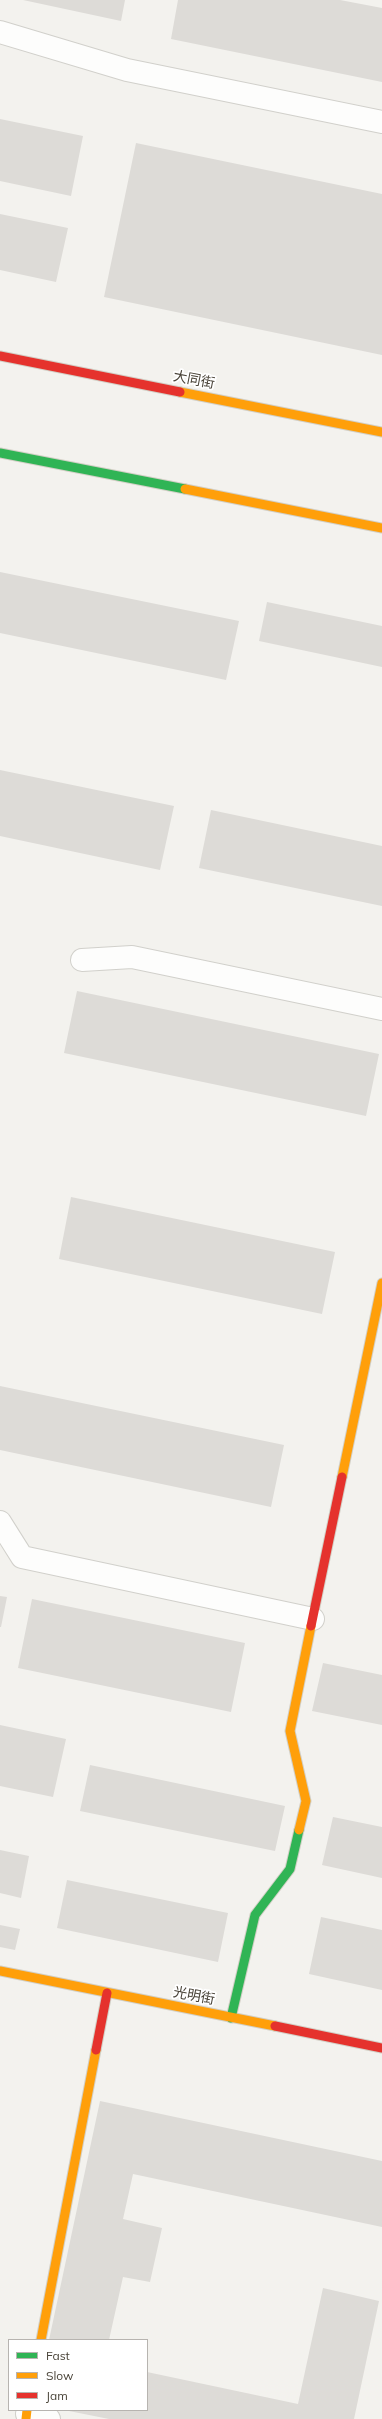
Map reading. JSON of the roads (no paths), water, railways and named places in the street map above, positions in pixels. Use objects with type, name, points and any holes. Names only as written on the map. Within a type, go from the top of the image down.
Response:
[{"type":"main road","name":"大同街","points":[[0,356],[382,432]]},
{"type":"main road","points":[[0,452],[382,528]]},
{"type":"main road","points":[[231,2018],[255,1915],[290,1869],[306,1801],[290,1731],[382,1283]]},
{"type":"main road","name":"光明街","points":[[0,1971],[382,2048]]},
{"type":"main road","points":[[41,2339],[107,1993]]},
{"type":"street","points":[[0,32],[127,70],[382,122]]},
{"type":"street","points":[[82,960],[132,957],[382,1009]]},
{"type":"street","points":[[0,1522],[22,1557],[313,1618]]},
{"type":"street","points":[[27,2414],[49,2419]]}]
